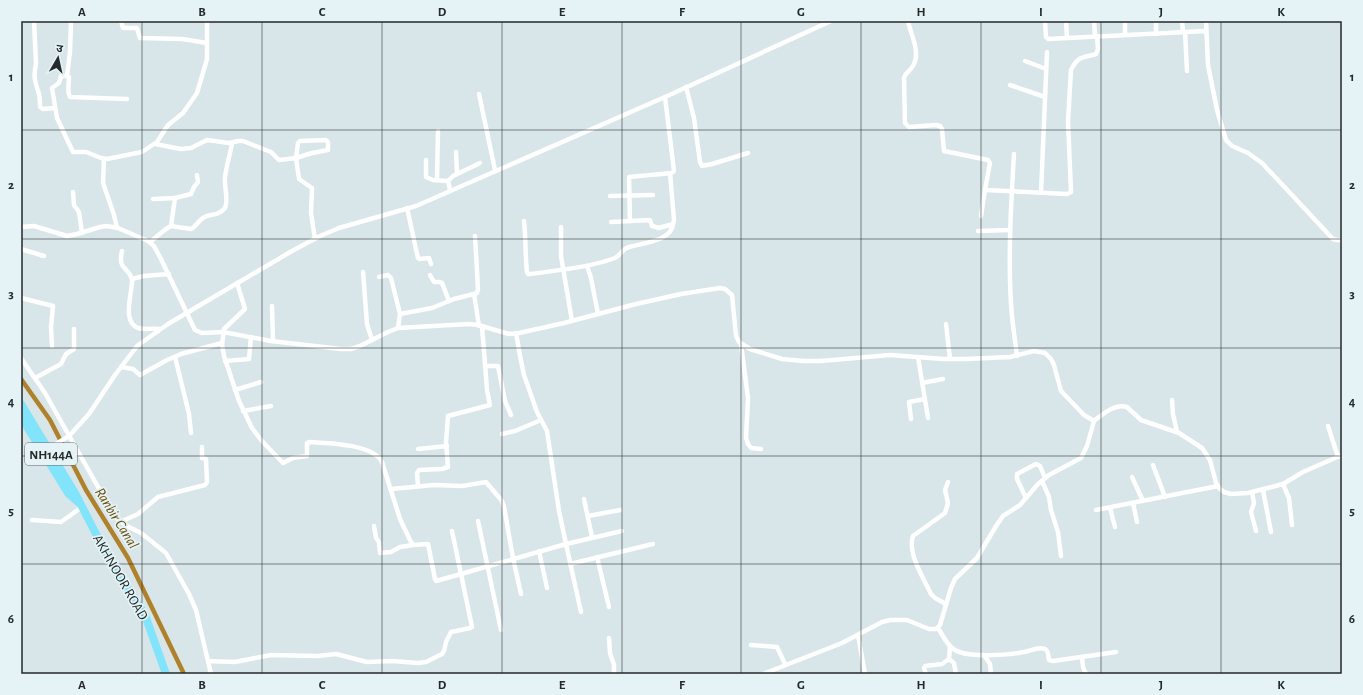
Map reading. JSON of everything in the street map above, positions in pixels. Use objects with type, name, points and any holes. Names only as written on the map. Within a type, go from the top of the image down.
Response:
[{"type":"highway","name":"AKHNOOR ROAD","points":[[21,404],[75,493],[116,569],[145,615],[166,674]]},
{"type":"highway","name":"AKHNOOR ROAD","points":[[21,417],[25,429],[68,493],[82,506]]},
{"type":"street","points":[[34,21],[36,64],[34,70],[39,93],[40,107],[43,109],[55,108]]},
{"type":"street","points":[[71,21],[70,52],[67,76],[69,77],[68,86],[70,97],[127,99]]},
{"type":"street","points":[[121,21],[123,28],[137,28],[140,38],[182,39],[207,43]]},
{"type":"street","points":[[67,76],[61,76],[59,82],[52,86],[55,108],[60,126],[72,151],[86,152],[104,159],[142,152],[155,144],[162,136],[168,125],[183,113],[197,94],[200,78],[206,63],[207,21]]},
{"type":"street","points":[[48,449],[69,436],[89,414],[121,367],[138,346],[160,329],[315,239],[339,228],[407,208],[450,190],[665,97],[831,21]]},
{"type":"street","points":[[908,21],[917,53],[913,67],[904,78],[905,123],[909,127],[940,126],[942,129],[944,151],[988,160],[990,163],[981,216]]},
{"type":"street","points":[[1045,21],[1047,39],[1206,31]]},
{"type":"street","points":[[1066,21],[1067,38]]},
{"type":"street","points":[[985,190],[1067,194],[1072,190],[1068,121],[1071,70],[1082,57],[1096,54],[1098,49],[1094,21]]},
{"type":"street","points":[[1125,21],[1125,35]]},
{"type":"street","points":[[1156,21],[1156,34]]},
{"type":"street","points":[[1182,21],[1187,70]]},
{"type":"street","points":[[1206,21],[1208,65],[1226,140],[1232,146],[1248,153],[1262,163],[1333,239],[1342,240]]},
{"type":"street","points":[[1041,193],[1047,52]]},
{"type":"street","points":[[1025,61],[1046,69]]},
{"type":"street","points":[[1010,85],[1045,97]]},
{"type":"street","points":[[686,87],[693,112],[700,162],[702,166],[748,153]]},
{"type":"street","points":[[479,94],[495,170]]},
{"type":"street","points":[[630,221],[629,177],[670,173],[673,172],[674,169],[665,97]]},
{"type":"street","points":[[437,180],[438,131]]},
{"type":"street","points":[[155,144],[181,149],[191,148],[207,140],[232,143],[243,141],[271,152],[278,160],[296,158],[328,150],[328,142],[300,141],[298,143],[296,158],[299,179],[312,188],[311,213],[315,239]]},
{"type":"street","points":[[150,242],[171,226],[192,229],[203,218],[216,215],[226,208],[227,201],[225,177],[232,143]]},
{"type":"street","points":[[456,152],[457,174]]},
{"type":"street","points":[[1014,154],[1010,230],[1011,304],[1017,356]]},
{"type":"street","points":[[104,159],[103,183],[117,228]]},
{"type":"street","points":[[426,160],[426,177],[448,181],[457,174],[480,163]]},
{"type":"street","points":[[524,221],[526,238],[525,254],[528,274],[587,266],[617,257],[625,248],[655,240],[668,234],[672,230],[674,220],[670,173]]},
{"type":"street","points":[[153,199],[175,198],[191,194],[198,182],[197,175]]},
{"type":"street","points":[[448,181],[450,190]]},
{"type":"street","points":[[73,192],[74,205],[79,212],[82,233]]},
{"type":"street","points":[[610,196],[653,195]]},
{"type":"street","points":[[171,226],[175,198]]},
{"type":"street","points":[[407,208],[418,258],[430,258],[431,264]]},
{"type":"street","points":[[611,222],[650,220],[652,226],[659,228],[672,224]]},
{"type":"street","points":[[21,227],[34,226],[67,236],[107,226],[117,228],[150,242],[154,246],[195,330],[198,332],[223,332],[273,341],[341,349],[351,349],[360,346],[398,328],[468,324],[509,334],[572,321],[681,294],[720,288],[725,289],[732,295],[736,336],[741,344],[748,398],[746,438],[751,448],[761,449]]},
{"type":"street","points":[[561,227],[561,256],[572,321]]},
{"type":"street","points":[[978,231],[1010,230]]},
{"type":"street","points":[[400,314],[432,308],[477,293],[475,236]]},
{"type":"street","points":[[21,249],[44,256]]},
{"type":"street","points":[[122,251],[121,263],[131,275],[132,279],[129,314],[133,324],[140,328],[160,329]]},
{"type":"street","points":[[587,266],[591,278],[598,314]]},
{"type":"street","points":[[363,272],[368,324],[372,340]]},
{"type":"street","points":[[132,279],[144,276],[168,274]]},
{"type":"street","points":[[380,277],[388,275],[390,277],[400,314],[398,328]]},
{"type":"street","points":[[430,275],[434,282],[442,283],[450,301]]},
{"type":"street","points":[[237,283],[245,309],[223,332],[222,343],[225,361],[235,390],[252,428],[260,440],[282,463],[293,458],[307,456],[308,442],[335,444],[374,453],[380,458],[400,519],[413,545]]},
{"type":"street","points":[[418,486],[419,470],[442,469],[448,467],[448,416],[490,405],[480,326],[474,294]]},
{"type":"street","points":[[21,298],[53,306],[51,327],[52,346]]},
{"type":"street","points":[[272,306],[273,341]]},
{"type":"street","points":[[946,324],[950,359]]},
{"type":"street","points":[[35,378],[61,364],[66,354],[74,349],[74,328]]},
{"type":"street","points":[[516,333],[522,366],[540,420],[547,431],[559,511],[581,612]]},
{"type":"street","points":[[225,361],[249,359],[251,337]]},
{"type":"street","points":[[121,367],[133,369],[140,375],[175,357],[222,343]]},
{"type":"street","points":[[741,344],[750,349],[771,356],[793,361],[821,361],[890,355],[950,359],[1000,358],[1040,351],[1049,356],[1054,365],[1061,391],[1084,415],[1094,421]]},
{"type":"street","points":[[175,357],[189,414],[191,433]]},
{"type":"street","points":[[918,357],[928,418]]},
{"type":"street","points":[[21,358],[46,393],[115,517],[120,522],[141,533],[166,553],[189,594],[196,610],[211,674]]},
{"type":"street","points":[[484,366],[497,365],[505,401],[511,415]]},
{"type":"street","points":[[922,383],[944,379]]},
{"type":"street","points":[[235,390],[261,382]]},
{"type":"street","points":[[910,419],[909,402],[925,399]]},
{"type":"street","points":[[1172,400],[1177,432]]},
{"type":"street","points":[[244,411],[271,406]]},
{"type":"street","points":[[938,628],[955,578],[977,558],[1000,520],[1020,506],[1044,480],[1081,458],[1088,446],[1094,421],[1112,408],[1124,406],[1141,420],[1177,432],[1202,448],[1210,460],[1216,483],[1224,492],[1231,494],[1263,490],[1283,484],[1303,472],[1340,456],[1328,426]]},
{"type":"street","points":[[502,434],[515,431],[540,420]]},
{"type":"street","points":[[418,449],[447,446]]},
{"type":"street","points":[[120,522],[138,514],[158,497],[205,485],[207,482],[206,459],[202,458],[202,447]]},
{"type":"street","points":[[1026,498],[1017,479],[1017,474],[1036,464],[1040,466],[1049,497],[1051,510],[1058,532],[1061,556]]},
{"type":"street","points":[[1153,465],[1165,497]]},
{"type":"street","points":[[1132,477],[1143,501]]},
{"type":"street","points":[[391,490],[418,486],[462,486],[486,482],[502,501],[504,506],[521,594]]},
{"type":"street","points":[[946,604],[931,594],[913,553],[911,544],[913,536],[945,513],[948,503],[945,490],[948,482]]},
{"type":"street","points":[[1283,484],[1289,498],[1292,524]]},
{"type":"street","points":[[1096,510],[1218,486]]},
{"type":"street","points":[[1263,490],[1271,532]]},
{"type":"street","points":[[1252,492],[1254,503],[1251,512],[1256,531]]},
{"type":"street","points":[[584,499],[592,537]]},
{"type":"street","points":[[1133,503],[1138,522]]},
{"type":"street","points":[[32,520],[65,521],[82,506]]},
{"type":"street","points":[[1110,508],[1115,527]]},
{"type":"street","points":[[588,516],[620,510]]},
{"type":"street","points":[[478,522],[502,630]]},
{"type":"street","points":[[374,526],[376,538],[379,542],[380,553],[391,552],[400,547],[428,544],[435,580],[439,581],[513,558],[622,530]]},
{"type":"street","points":[[208,661],[224,663],[271,655],[317,656],[336,654],[367,662],[392,661],[418,663],[426,662],[442,654],[451,632],[472,627],[452,531]]},
{"type":"street","points":[[570,564],[653,544]]},
{"type":"street","points":[[540,551],[547,588]]},
{"type":"street","points":[[597,557],[609,607]]},
{"type":"street","points":[[763,674],[785,664],[808,657],[858,635],[882,622],[890,620],[907,620],[932,630],[938,628]]},
{"type":"street","points":[[938,628],[950,646],[957,651],[976,655],[1020,652],[1043,648],[1046,650],[1048,658],[1051,661],[1116,652]]},
{"type":"street","points":[[858,635],[865,674]]},
{"type":"street","points":[[609,638],[610,653],[614,664],[614,674]]},
{"type":"street","points":[[751,645],[777,647],[785,664]]},
{"type":"street","points":[[950,646],[950,660],[954,663],[956,674]]},
{"type":"street","points":[[984,655],[990,664],[991,674]]},
{"type":"street","points":[[1082,657],[1083,667],[1086,674]]},
{"type":"street","points":[[926,674],[924,668],[925,666],[942,664],[950,660]]},
{"type":"waterway","name":"Ranbir Canal","points":[[21,379],[50,420],[86,490],[128,558],[184,674]]}]
